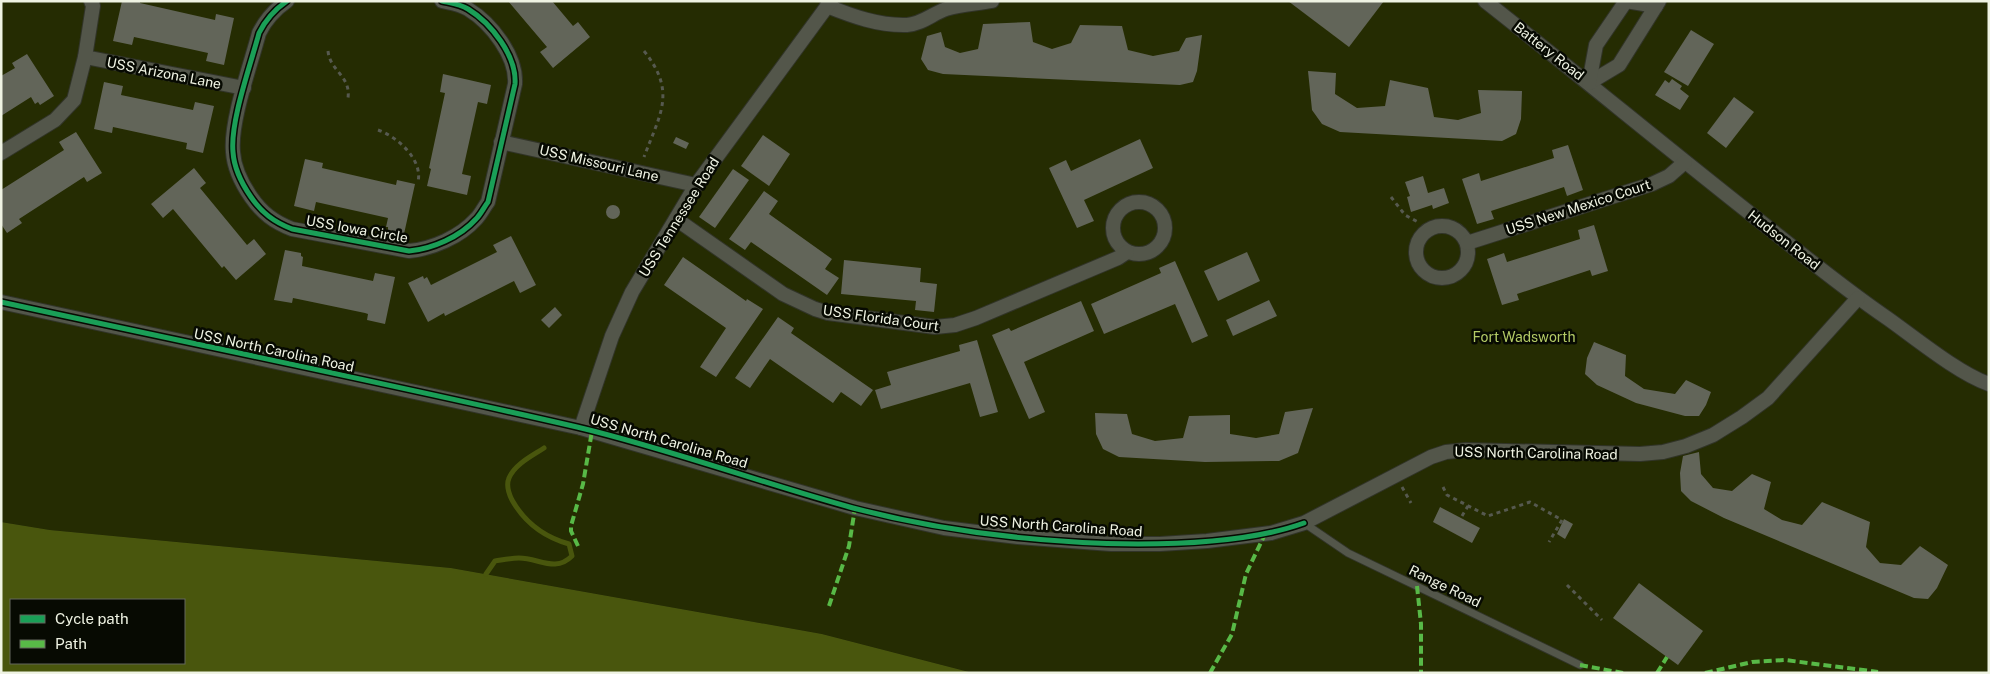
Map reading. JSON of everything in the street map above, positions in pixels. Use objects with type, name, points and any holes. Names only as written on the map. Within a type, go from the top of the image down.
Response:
[{"type":"street","points":[[1,154],[55,120],[74,100],[85,57],[93,6],[91,1]]},
{"type":"street","name":"USS Iowa Circle","points":[[288,1],[272,13],[264,22],[259,33],[244,88],[233,138],[233,152],[237,171],[245,189],[264,214],[292,229],[409,251],[427,248],[462,231],[477,218],[488,202],[515,84],[514,70],[504,45],[476,14],[458,5],[442,1]]},
{"type":"street","points":[[829,4],[861,19],[907,25],[921,22],[949,8],[992,1]]},
{"type":"street","name":"Battery Road","points":[[1485,1],[1589,83]]},
{"type":"street","points":[[1626,1],[1658,4],[1619,65],[1589,83],[1596,45],[1626,1]]},
{"type":"street","name":"USS Tennessee Road","points":[[581,428],[612,336],[632,292],[696,185],[829,4]]},
{"type":"street","name":"USS Arizona Lane","points":[[85,57],[244,88]]},
{"type":"street","name":"Hudson Road","points":[[1589,83],[1685,162],[1858,298],[1974,378],[1989,384]]},
{"type":"street","name":"USS Missouri Lane","points":[[502,142],[696,185]]},
{"type":"street","name":"USS New Mexico Court","points":[[1466,244],[1652,184],[1669,176],[1685,162]]},
{"type":"street","name":"USS Florida Court","points":[[676,219],[783,294],[804,305],[828,313],[935,327],[955,325],[976,318],[1118,258],[1127,252]]},
{"type":"street","name":"USS North Carolina Road","points":[[1,302],[581,428],[855,508],[944,528],[1078,542],[1160,544],[1258,535],[1304,523],[1431,457],[1446,452],[1466,450],[1640,454],[1663,452],[1686,446],[1719,431],[1768,398],[1858,298]]},
{"type":"lane","name":"Range Road","points":[[1304,523],[1348,552],[1580,665]]},
{"type":"path","points":[[328,51],[331,63],[348,85],[348,98]]},
{"type":"path","points":[[644,51],[654,64],[661,78],[664,95],[663,106],[644,157]]},
{"type":"path","points":[[378,130],[393,137],[415,160],[419,173],[418,182]]},
{"type":"path","points":[[1391,197],[1405,215],[1418,222]]},
{"type":"path","points":[[1443,487],[1447,495],[1488,516],[1530,502],[1562,520],[1549,542]]},
{"type":"path","points":[[1462,516],[1468,506]]},
{"type":"path","points":[[1567,585],[1602,620]]},
{"type":"green space","name":"Fort Wadsworth","points":[[1,1],[1989,1],[1989,673],[973,673],[822,634],[451,568],[50,530],[1,522]]},
{"type":"shaded area","points":[[1,522],[50,530],[451,568],[822,634],[973,673],[1,673]]},
{"type":"building","points":[[122,1],[140,1],[140,3],[215,20],[216,14],[234,18],[224,65],[206,61],[208,53],[190,49],[134,37],[132,45],[113,41]]},
{"type":"building","points":[[508,1],[552,1],[573,26],[578,22],[590,37],[553,68],[540,52],[547,47]]},
{"type":"building","points":[[1288,1],[1384,1],[1349,47]]},
{"type":"building","points":[[1030,22],[1033,42],[1052,49],[1071,43],[1080,25],[1122,26],[1128,50],[1153,56],[1179,51],[1186,38],[1202,35],[1197,71],[1193,82],[1180,85],[943,74],[928,70],[921,59],[927,36],[941,32],[945,47],[960,53],[978,49],[983,24]]},
{"type":"building","points":[[1691,30],[1714,44],[1688,86],[1664,72]]},
{"type":"building","points":[[27,54],[54,96],[40,105],[38,102],[35,104],[31,97],[1,116],[1,76],[15,68],[12,63]]},
{"type":"building","points":[[1308,71],[1336,73],[1335,94],[1357,108],[1385,106],[1390,80],[1428,88],[1434,117],[1458,120],[1481,113],[1478,90],[1522,91],[1521,119],[1516,134],[1502,141],[1340,132],[1322,124],[1312,110]]},
{"type":"building","points":[[443,74],[491,85],[487,104],[478,102],[462,174],[471,176],[467,195],[427,186],[445,93],[440,92]]},
{"type":"building","points":[[1672,79],[1682,86],[1680,89],[1689,96],[1680,110],[1655,95],[1665,80],[1669,83]]},
{"type":"building","points":[[104,82],[123,86],[121,95],[193,110],[195,102],[214,106],[203,153],[186,149],[187,143],[113,127],[112,133],[94,129]]},
{"type":"building","points":[[1734,97],[1754,112],[1726,148],[1707,133]]},
{"type":"building","points":[[76,132],[102,173],[87,182],[84,177],[19,219],[22,223],[7,233],[1,224],[1,190],[64,150],[59,142]]},
{"type":"building","points":[[763,135],[790,154],[769,186],[741,166]]},
{"type":"building","points":[[676,137],[689,143],[686,149],[673,143]]},
{"type":"building","points":[[1140,139],[1153,168],[1084,200],[1094,221],[1077,228],[1049,168],[1066,160],[1071,171]]},
{"type":"building","points":[[1568,145],[1583,190],[1567,196],[1564,187],[1491,211],[1494,219],[1477,224],[1462,179],[1479,173],[1481,181],[1554,158],[1552,150]]},
{"type":"building","points":[[305,159],[323,163],[322,168],[396,185],[397,180],[415,184],[404,234],[388,230],[388,227],[386,227],[388,218],[316,202],[314,211],[294,206]]},
{"type":"building","points":[[194,168],[206,183],[200,188],[247,245],[254,239],[266,254],[236,280],[224,266],[222,268],[173,209],[163,218],[151,204]]},
{"type":"building","points":[[733,169],[749,180],[715,228],[699,217]]},
{"type":"building","points":[[1423,176],[1428,193],[1444,188],[1449,203],[1433,209],[1432,205],[1411,212],[1407,197],[1410,196],[1405,182]]},
{"type":"building","points":[[764,191],[778,201],[769,214],[832,259],[825,269],[839,278],[827,295],[751,242],[745,250],[729,239]]},
{"type":"building","points":[[610,205],[616,205],[620,212],[616,219],[610,219],[606,215],[606,209]]},
{"type":"building","points":[[1594,225],[1608,271],[1592,276],[1590,270],[1517,294],[1519,300],[1502,305],[1487,259],[1504,253],[1507,262],[1580,239],[1578,230]]},
{"type":"building","points":[[511,236],[536,285],[520,293],[514,281],[445,316],[444,313],[428,322],[408,283],[423,276],[424,279],[427,277],[431,285],[497,252],[493,245]]},
{"type":"building","points":[[285,250],[301,253],[303,257],[302,266],[373,281],[375,273],[395,277],[385,324],[367,320],[368,314],[365,313],[293,298],[292,303],[274,300]]},
{"type":"building","points":[[1247,252],[1260,281],[1218,301],[1204,271]]},
{"type":"building","points":[[683,257],[746,301],[747,299],[763,309],[716,377],[700,367],[726,328],[664,285]]},
{"type":"building","points":[[844,260],[921,268],[920,282],[937,284],[934,312],[915,310],[916,301],[841,294]]},
{"type":"building","points":[[1175,261],[1208,336],[1192,343],[1175,304],[1104,334],[1091,304],[1161,273],[1159,268]]},
{"type":"building","points":[[1269,300],[1277,316],[1233,336],[1226,320]]},
{"type":"building","points":[[1081,301],[1094,331],[1024,362],[1045,412],[1029,419],[992,335],[1009,328],[1011,331]]},
{"type":"building","points":[[555,307],[562,315],[549,328],[541,320]]},
{"type":"building","points":[[778,317],[794,328],[791,333],[873,390],[861,406],[841,392],[833,403],[770,359],[750,388],[735,378]]},
{"type":"building","points":[[977,340],[998,412],[980,417],[970,383],[881,409],[875,390],[891,385],[887,372],[960,351],[959,345]]},
{"type":"building","points":[[1594,342],[1626,355],[1625,376],[1644,389],[1675,394],[1686,380],[1711,392],[1706,405],[1699,416],[1685,416],[1636,403],[1597,385],[1585,374],[1587,358]]},
{"type":"building","points":[[1313,408],[1298,453],[1279,461],[1205,462],[1119,457],[1103,449],[1096,434],[1095,413],[1127,414],[1132,434],[1155,441],[1183,438],[1189,416],[1230,415],[1230,434],[1256,438],[1279,434],[1285,412]]},
{"type":"building","points":[[1699,452],[1701,474],[1713,488],[1732,491],[1752,474],[1771,482],[1764,509],[1782,520],[1802,525],[1822,502],[1870,522],[1866,547],[1880,563],[1901,565],[1920,546],[1948,565],[1937,588],[1928,599],[1914,598],[1724,518],[1691,501],[1681,491],[1680,473],[1683,456]]},
{"type":"building","points":[[1440,507],[1480,528],[1472,543],[1433,522]]},
{"type":"building","points":[[1564,519],[1573,524],[1565,539],[1557,534]]},
{"type":"building","points":[[1639,583],[1703,631],[1678,665],[1613,618]]},
{"type":"waterway","points":[[486,574],[495,561],[519,558],[553,564],[566,561],[572,556],[569,544],[543,533],[523,516],[509,492],[508,481],[515,469],[544,448]]},
{"type":"marked path","points":[[578,546],[571,531],[571,526],[583,484],[592,431]]},
{"type":"marked path","points":[[829,606],[849,546],[855,508]]},
{"type":"marked path","points":[[1210,673],[1232,634],[1246,574],[1265,534]]},
{"type":"marked path","points":[[1417,586],[1421,624],[1421,673]]},
{"type":"marked path","points":[[1657,673],[1667,657]]},
{"type":"marked path","points":[[1705,673],[1752,662],[1785,660],[1878,672]]},
{"type":"marked path","points":[[1580,665],[1623,673]]},
{"type":"cycle path","points":[[287,1],[271,15],[259,33],[242,92],[233,139],[234,158],[242,181],[251,197],[264,212],[274,220],[292,229],[409,251],[427,248],[454,237],[476,219],[488,202],[515,84],[512,62],[494,32],[468,9],[442,1]]},
{"type":"cycle path","points":[[1,302],[577,427],[646,445],[853,508],[923,524],[994,535],[1102,543],[1158,544],[1243,538],[1304,523]]}]
